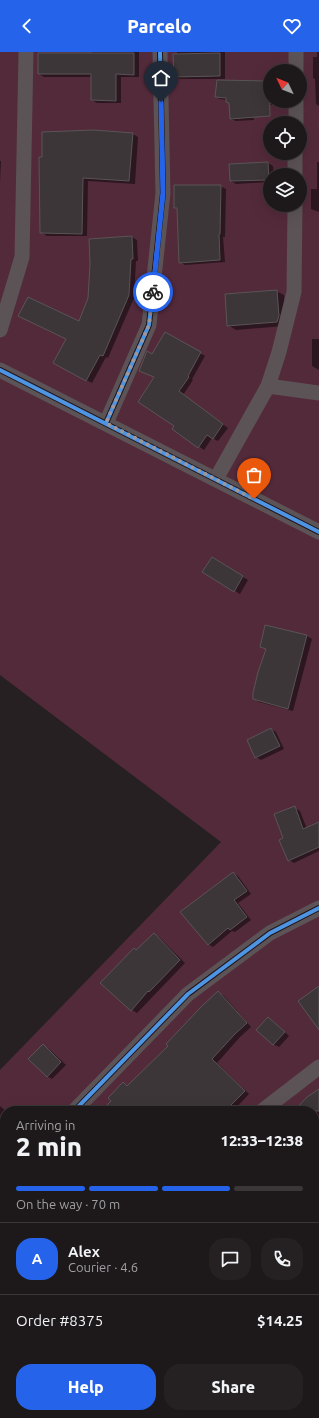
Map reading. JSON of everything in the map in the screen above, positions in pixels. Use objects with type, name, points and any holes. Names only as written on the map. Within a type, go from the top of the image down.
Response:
[{"type":"street","points":[[0,330],[22,257],[26,52]]},
{"type":"street","points":[[106,423],[149,325],[163,193],[160,52]]},
{"type":"street","points":[[296,52],[296,64]]},
{"type":"street","points":[[216,479],[268,386],[279,352],[294,292],[295,212]]},
{"type":"street","points":[[0,370],[319,532]]},
{"type":"street","points":[[268,386],[319,393]]},
{"type":"street","points":[[79,1106],[188,994],[270,933],[319,908]]},
{"type":"street","points":[[268,1106],[319,1067]]},
{"type":"shaded area","points":[[0,52],[319,52],[319,1106],[0,1106],[0,1070],[221,842],[0,675]]},
{"type":"building","points":[[38,53],[134,53],[134,75],[116,74],[116,101],[91,100],[91,74],[38,74]]},
{"type":"building","points":[[220,53],[220,76],[174,77],[173,54]]},
{"type":"building","points":[[217,80],[263,81],[263,108],[270,108],[270,116],[230,119],[229,103],[226,102],[226,98],[215,97]]},
{"type":"building","points":[[94,130],[133,133],[129,181],[83,178],[82,234],[40,233],[39,157],[42,157],[42,132]]},
{"type":"building","points":[[268,162],[268,168],[263,168],[263,180],[230,181],[229,164]]},
{"type":"building","points":[[174,185],[221,185],[219,234],[220,260],[179,263],[177,208],[174,208]]},
{"type":"building","points":[[132,236],[133,259],[131,259],[129,295],[103,356],[100,355],[86,381],[53,363],[66,339],[18,316],[28,297],[79,321],[88,298],[90,264],[89,239]]},
{"type":"building","points":[[277,290],[279,316],[277,322],[227,326],[225,294]]},
{"type":"building","points":[[165,332],[201,352],[188,376],[189,377],[179,391],[223,424],[213,439],[207,435],[198,448],[172,429],[174,426],[138,402],[154,377],[139,371],[147,351],[152,354]]},
{"type":"building","points":[[212,557],[243,576],[234,592],[202,572]]},
{"type":"building","points":[[265,625],[307,635],[288,709],[253,699],[258,672],[266,649],[260,647]]},
{"type":"building","points":[[271,728],[280,746],[255,758],[247,740]]},
{"type":"building","points":[[295,806],[303,829],[319,822],[319,847],[288,861],[279,840],[283,838],[274,814]]},
{"type":"building","points":[[233,872],[247,891],[234,900],[247,917],[230,930],[228,928],[208,945],[180,912]]},
{"type":"building","points":[[154,933],[180,960],[149,992],[148,991],[131,1011],[100,983],[134,948],[136,950]]},
{"type":"building","points":[[319,986],[319,1030],[298,1001]]},
{"type":"building","points":[[218,991],[247,1023],[212,1059],[245,1091],[230,1106],[106,1106],[111,1101],[108,1098],[123,1082],[127,1086],[168,1046],[166,1044]]},
{"type":"building","points":[[268,1017],[285,1032],[273,1045],[256,1030]]},
{"type":"building","points":[[43,1044],[61,1062],[47,1077],[28,1059]]},
{"type":"building","points":[[319,1089],[319,1106],[299,1106],[307,1097]]},
{"type":"cycle path","points":[[106,423],[149,325],[163,193],[160,52]]},
{"type":"cycle path","points":[[0,370],[319,532]]},
{"type":"cycle path","points":[[79,1106],[188,994],[270,933],[319,908]]},
{"type":"way so far","points":[[153,292],[149,325],[106,423],[254,499]]},
{"type":"route","points":[[153,292],[163,193],[161,102]]}]
